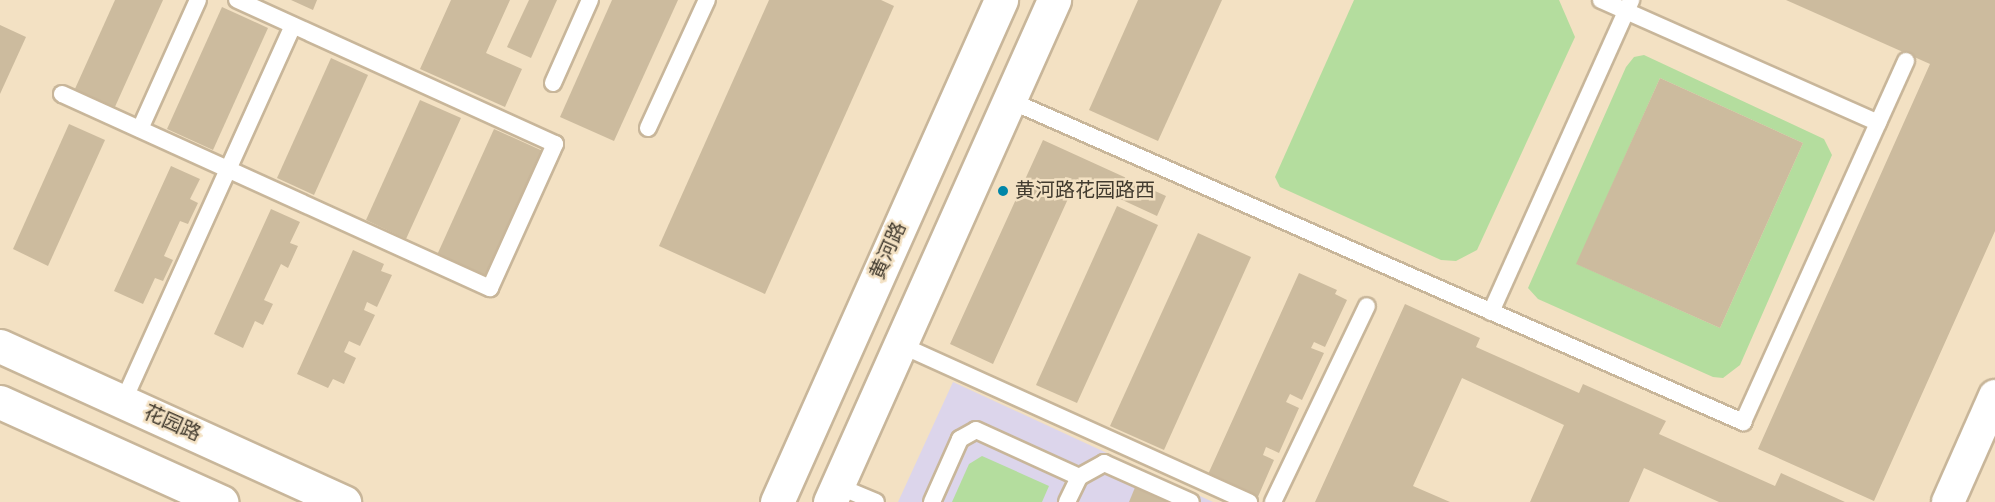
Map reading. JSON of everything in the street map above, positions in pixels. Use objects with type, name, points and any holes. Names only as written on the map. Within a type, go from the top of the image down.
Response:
[{"type":"main road","name":"黄河路","points":[[777,502],[1001,0]]},
{"type":"main road","points":[[834,494],[1054,0]]},
{"type":"main road","name":"花园路","points":[[0,346],[344,502]]},
{"type":"main road","points":[[0,402],[221,502]]},
{"type":"street","points":[[1948,502],[1995,396]]},
{"type":"lane","points":[[140,129],[198,0]]},
{"type":"lane","points":[[62,94],[490,288],[555,144],[237,0]]},
{"type":"lane","points":[[553,83],[590,0]]},
{"type":"lane","points":[[648,128],[707,0]]},
{"type":"lane","points":[[1601,0],[1629,6],[1878,123]]},
{"type":"lane","points":[[1491,312],[1629,6]]},
{"type":"lane","points":[[123,402],[293,26]]},
{"type":"lane","points":[[1010,100],[1743,422],[1906,61]]},
{"type":"lane","points":[[1273,502],[1367,306]]},
{"type":"lane","points":[[901,345],[1249,502]]},
{"type":"lane","points":[[932,502],[960,439],[976,430],[1079,477]]},
{"type":"lane","points":[[1067,502],[1079,477],[1104,463],[1191,502]]},
{"type":"lane","points":[[834,494],[876,502]]},
{"type":"shaded area","points":[[953,382],[1213,502],[898,502]]},
{"type":"green space","points":[[1354,0],[1559,0],[1575,37],[1477,250],[1456,261],[1441,260],[1280,187],[1275,177]]},
{"type":"green space","points":[[1644,55],[1824,139],[1832,155],[1740,365],[1723,378],[1713,377],[1538,299],[1528,288],[1626,67],[1634,57]],"holes":[[[1660,78],[1803,143],[1720,328],[1577,264]]]},
{"type":"green space","points":[[982,456],[1049,486],[1042,502],[952,502],[969,464]]},
{"type":"building","points":[[115,0],[163,0],[114,109],[74,91]]},
{"type":"building","points":[[291,0],[317,0],[313,10]]},
{"type":"building","points":[[451,0],[510,0],[486,53],[522,69],[505,107],[420,69]]},
{"type":"building","points":[[529,0],[557,0],[531,58],[507,47]]},
{"type":"building","points":[[612,0],[678,0],[614,141],[560,117]]},
{"type":"building","points":[[769,0],[881,0],[894,6],[765,294],[659,246]]},
{"type":"building","points":[[1138,0],[1222,0],[1158,141],[1089,110]]},
{"type":"building","points":[[1786,0],[1995,0],[1995,231],[1874,501],[1758,449],[1930,64]]},
{"type":"building","points":[[222,7],[268,28],[213,150],[167,129]]},
{"type":"building","points":[[0,25],[26,37],[0,94]]},
{"type":"building","points":[[331,58],[368,75],[314,195],[277,178]]},
{"type":"building","points":[[1660,78],[1803,143],[1720,328],[1576,264]]},
{"type":"building","points":[[420,100],[461,118],[406,239],[366,220]]},
{"type":"building","points":[[69,124],[105,140],[48,266],[13,249]]},
{"type":"building","points":[[494,129],[545,152],[488,278],[437,255]]},
{"type":"building","points":[[1043,140],[1166,196],[1157,216],[1077,179],[993,364],[950,344]]},
{"type":"building","points":[[171,166],[200,179],[190,199],[198,203],[188,224],[180,221],[164,256],[173,260],[163,281],[155,278],[143,304],[114,291]]},
{"type":"building","points":[[1117,206],[1158,225],[1077,403],[1036,385]]},
{"type":"building","points":[[271,209],[300,222],[290,243],[298,246],[288,268],[281,264],[264,300],[273,304],[263,325],[255,321],[243,348],[214,334]]},
{"type":"building","points":[[1198,233],[1251,257],[1164,450],[1110,426]]},
{"type":"building","points":[[353,250],[384,264],[381,271],[392,275],[377,307],[367,302],[364,310],[375,315],[360,346],[349,341],[344,352],[356,358],[344,384],[333,379],[328,388],[297,374]]},
{"type":"building","points":[[1299,273],[1337,290],[1335,294],[1347,300],[1325,347],[1314,342],[1311,348],[1324,353],[1302,400],[1290,394],[1286,402],[1299,408],[1279,453],[1266,447],[1263,455],[1274,460],[1257,499],[1205,481]]},
{"type":"building","points":[[1405,304],[1480,338],[1476,347],[1579,393],[1583,384],[1666,421],[1659,434],[1775,486],[1781,473],[1845,502],[1719,502],[1644,468],[1629,502],[1530,502],[1564,425],[1462,378],[1413,486],[1450,502],[1315,502]]},
{"type":"building","points":[[1136,485],[1174,502],[1129,502]]},
{"type":"place","name":"黄河路花园路西","points":[[1003,191]]}]
